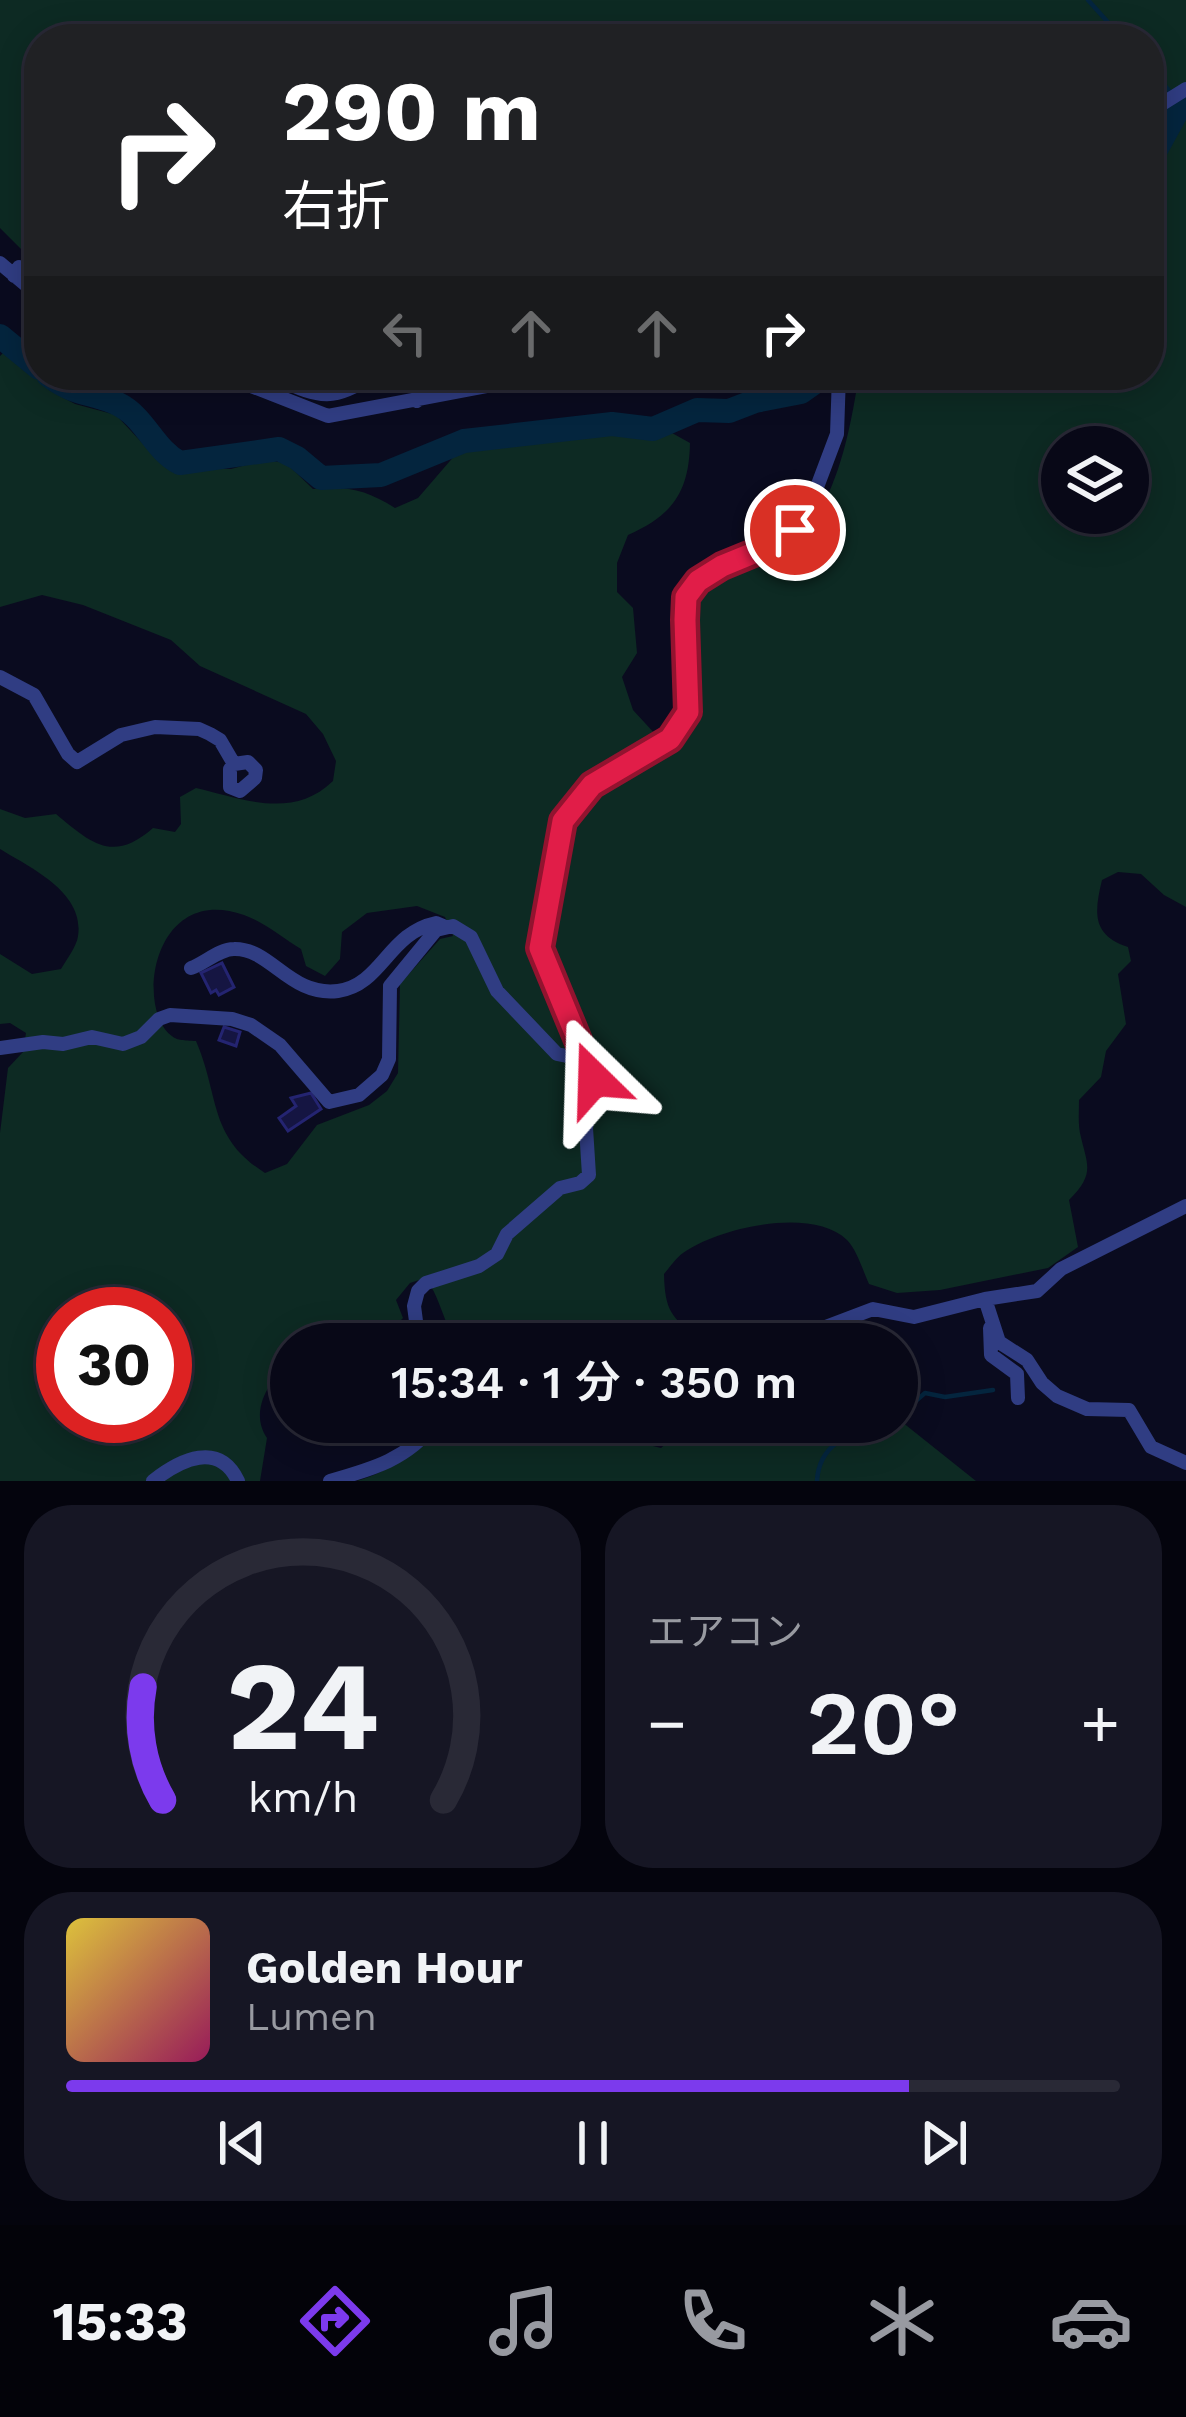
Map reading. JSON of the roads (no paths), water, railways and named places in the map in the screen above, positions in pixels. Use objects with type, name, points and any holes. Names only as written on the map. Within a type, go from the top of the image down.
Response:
[{"type":"street","points":[[0,263],[24,284]]},
{"type":"street","points":[[14,276],[19,267],[24,270]]},
{"type":"street","points":[[305,390],[319,396],[352,390]]},
{"type":"street","points":[[417,401],[423,390]]},
{"type":"street","points":[[268,391],[328,416],[471,390]]},
{"type":"street","points":[[416,1323],[414,1306],[426,1283],[479,1266],[497,1254],[507,1234],[560,1188],[580,1184],[589,1175],[586,1128],[594,1079],[540,948],[563,821],[592,785],[670,739],[688,712],[686,597],[698,581],[722,566],[778,543],[795,530],[837,434],[838,390]]},
{"type":"street","points":[[0,677],[34,695],[77,762],[121,735],[154,728],[199,729],[220,740],[234,764]]},
{"type":"street","points":[[191,968],[222,952],[242,950],[289,980],[333,992],[364,981],[408,933],[436,923],[460,928],[472,937],[494,987],[557,1054],[583,1051]]},
{"type":"street","points":[[0,1048],[92,1037],[123,1044],[170,1015],[232,1019],[251,1025],[280,1045],[322,1097],[337,1102],[352,1098],[382,1075],[388,1064],[388,997],[395,976],[444,926]]},
{"type":"street","points":[[836,1323],[873,1309],[914,1317],[1036,1291],[1061,1269],[1186,1207]]},
{"type":"street","points":[[985,1299],[999,1342],[1027,1360],[1047,1389],[1075,1406],[1129,1410],[1150,1447],[1186,1463]]},
{"type":"street","points":[[990,1317],[989,1351],[1017,1374],[1018,1398]]},
{"type":"street","points":[[330,1481],[398,1458],[418,1443]]},
{"type":"street","points":[[154,1481],[182,1461],[210,1457],[232,1468],[238,1481]]},
{"type":"waterway","points":[[1088,0],[1110,24]]},
{"type":"waterway","points":[[1164,85],[1181,104]]},
{"type":"waterway","points":[[1164,135],[1186,101]]},
{"type":"waterway","points":[[0,336],[24,356]]},
{"type":"waterway","points":[[78,390],[127,410],[180,463],[279,449],[321,478],[381,475],[464,441],[612,424],[653,429],[697,410],[729,411],[804,390]]},
{"type":"waterway","points":[[918,1399],[925,1393],[945,1397],[993,1390]]},
{"type":"waterway","points":[[817,1481],[824,1457],[837,1443]]}]
